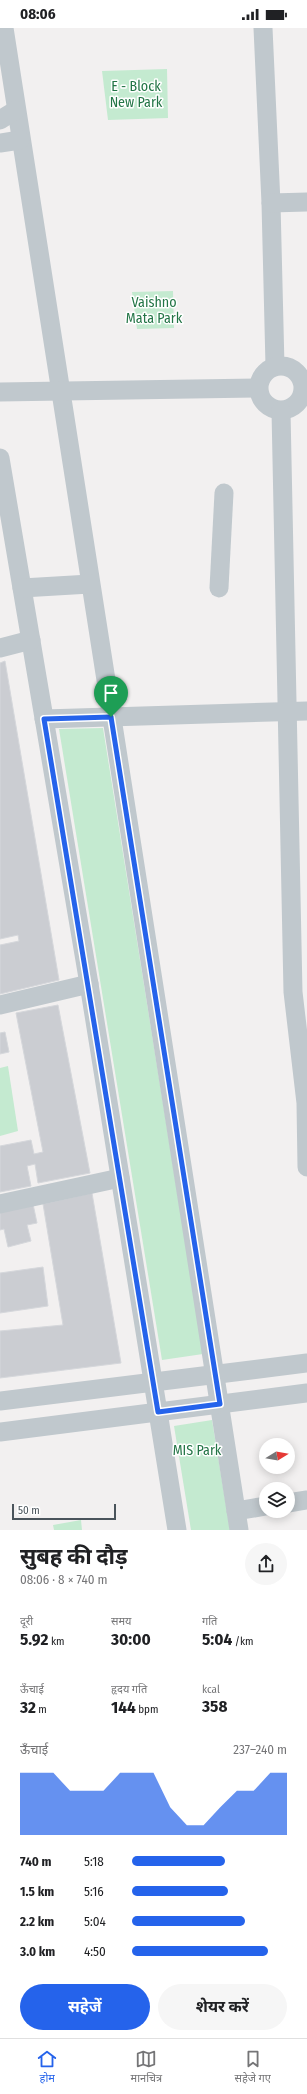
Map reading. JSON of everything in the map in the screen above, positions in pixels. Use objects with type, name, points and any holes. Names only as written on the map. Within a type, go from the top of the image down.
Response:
[{"type":"street","points":[[4,28],[20,140],[239,1530]]},
{"type":"street","points":[[263,28],[271,203],[275,366]]},
{"type":"street","points":[[0,120],[16,110]]},
{"type":"street","points":[[0,143],[20,140]]},
{"type":"street","points":[[271,203],[307,202]]},
{"type":"street","points":[[275,366],[281,366],[294,370],[302,380],[305,388],[299,402],[294,407],[281,411],[274,410],[263,401],[258,388],[263,374],[275,366]]},
{"type":"street","points":[[0,392],[258,388]]},
{"type":"street","points":[[281,411],[293,992],[306,1103],[307,1167]]},
{"type":"street","points":[[0,458],[89,984],[177,1530]]},
{"type":"street","points":[[220,588],[224,493]]},
{"type":"street","points":[[22,588],[90,584]]},
{"type":"street","points":[[0,648],[31,640]]},
{"type":"street","points":[[44,719],[307,711]]},
{"type":"street","points":[[0,1004],[89,984]]},
{"type":"street","points":[[0,1204],[120,1178]]},
{"type":"street","points":[[0,1402],[307,1362]]},
{"type":"street","points":[[0,1432],[307,1393]]},
{"type":"street","points":[[295,1502],[307,1500]]},
{"type":"street","points":[[236,1511],[259,1507]]},
{"type":"green space","name":"E - Block New Park","points":[[167,69],[168,118],[108,120],[102,71]]},
{"type":"green space","name":"Vaishno Mata Park","points":[[173,291],[174,328],[137,329],[132,292]]},
{"type":"green space","points":[[103,728],[203,1354],[162,1360],[59,729]]},
{"type":"green space","points":[[8,1066],[18,1131],[0,1136],[0,1068]]},
{"type":"green space","name":"MIS Park","points":[[212,1420],[230,1530],[191,1530],[174,1426]]},
{"type":"green space","points":[[81,1520],[82,1530],[54,1530],[53,1525]]},
{"type":"building","points":[[5,661],[59,980],[0,994],[0,945],[19,941],[18,935],[0,939],[0,663]]},
{"type":"building","points":[[58,1005],[90,1173],[38,1183],[35,1164],[27,1166],[31,1186],[0,1192],[0,1146],[31,1140],[34,1154],[43,1152],[16,1013]]},
{"type":"building","points":[[5,1032],[9,1052],[0,1054],[0,1033]]},
{"type":"building","points":[[92,1193],[121,1363],[0,1378],[0,1331],[63,1325],[43,1204]]},
{"type":"building","points":[[33,1204],[37,1223],[27,1225],[31,1241],[8,1247],[4,1229],[0,1230],[0,1212]]},
{"type":"building","points":[[43,1267],[48,1306],[0,1313],[0,1273]]},
{"type":"route","points":[[111,717],[220,1404],[158,1412],[89,984],[44,719],[111,717]]}]
